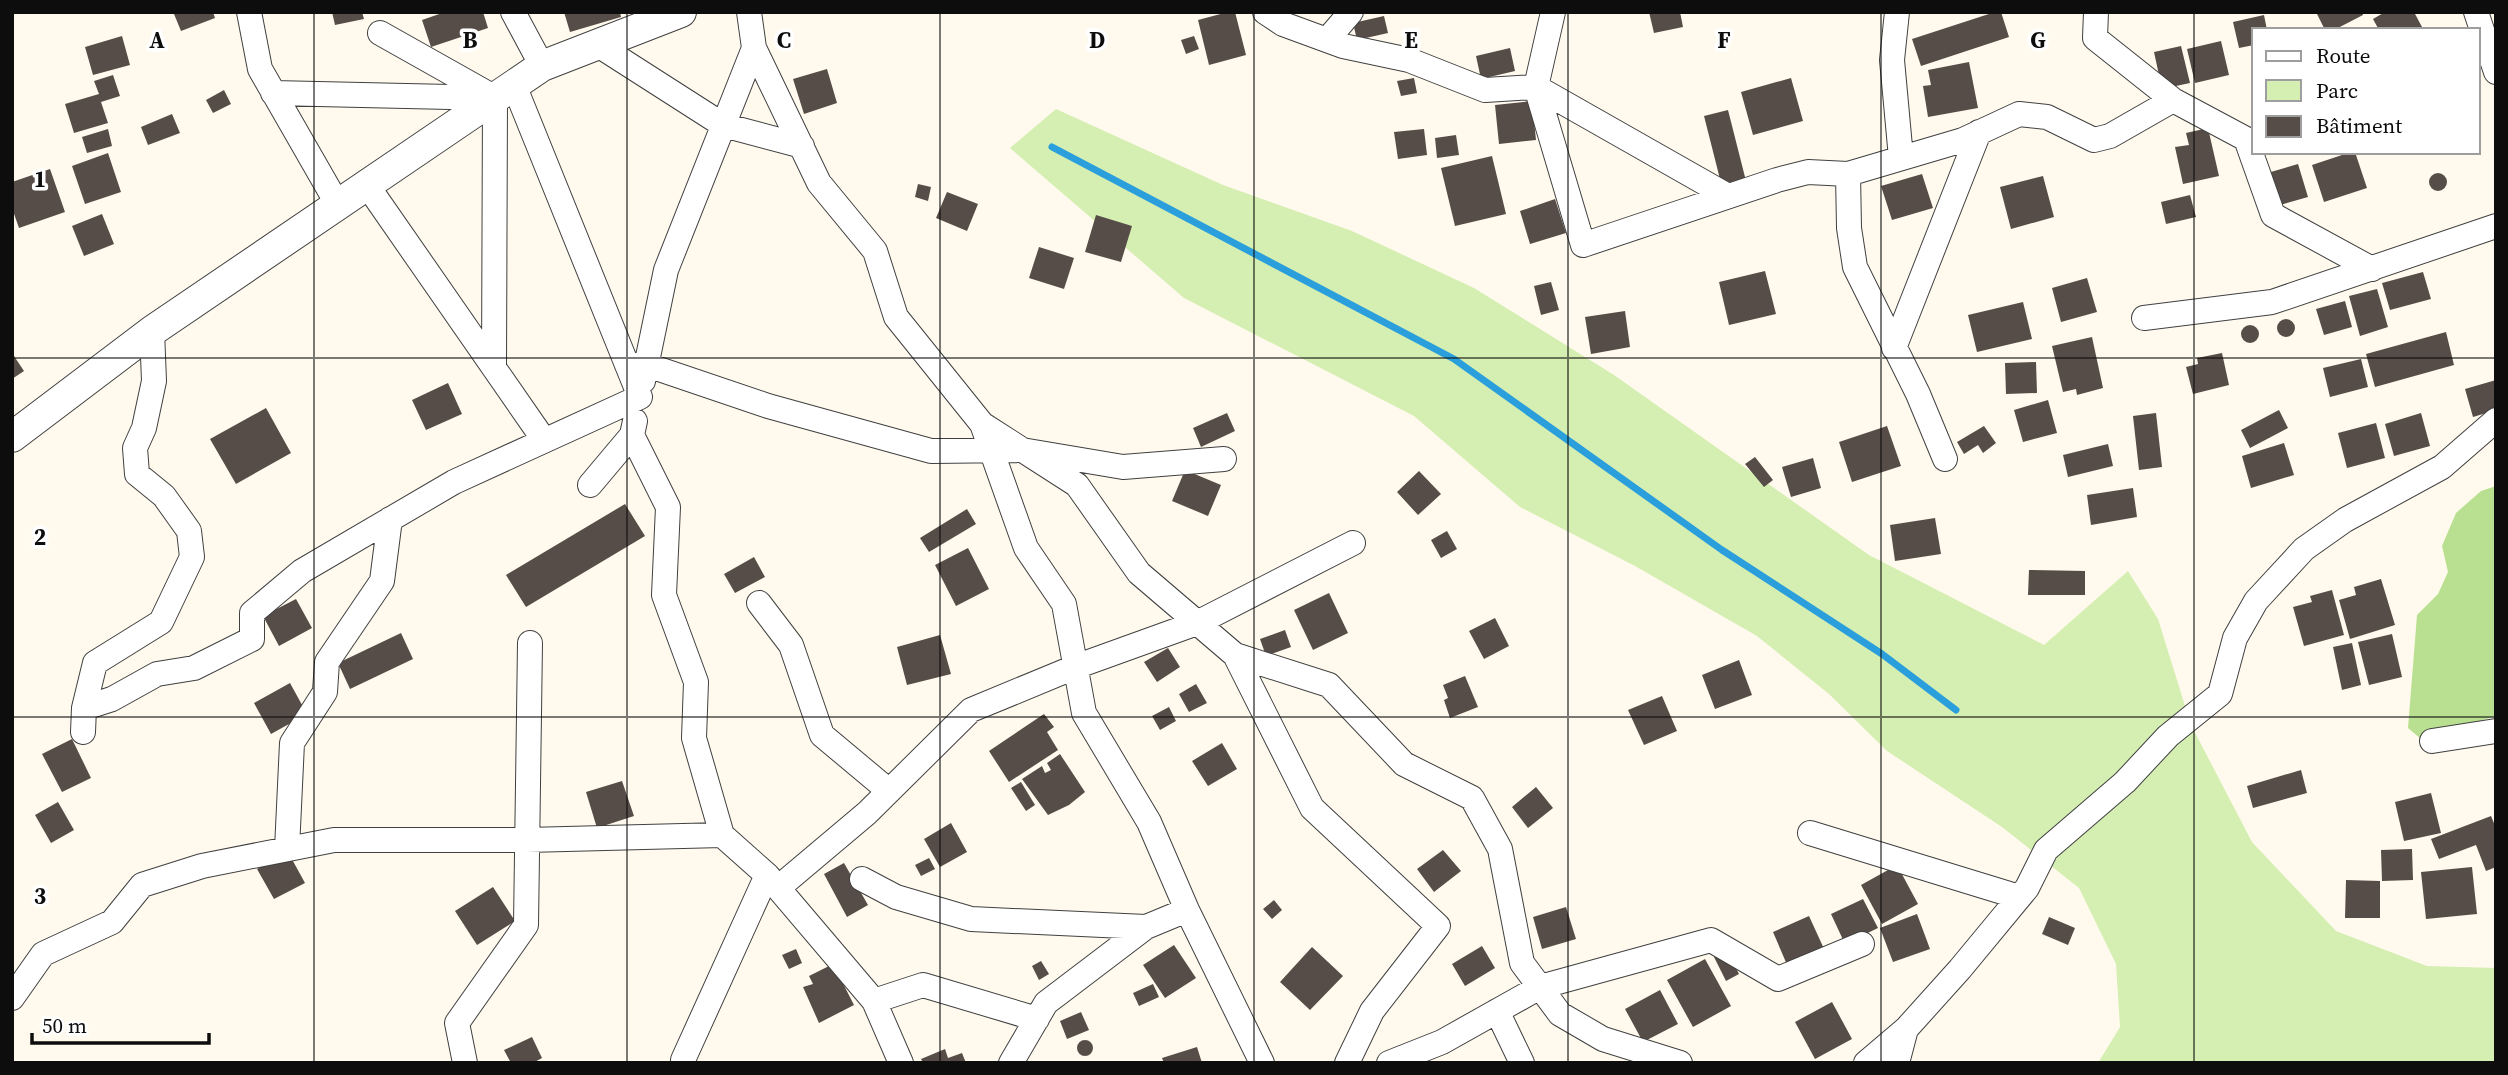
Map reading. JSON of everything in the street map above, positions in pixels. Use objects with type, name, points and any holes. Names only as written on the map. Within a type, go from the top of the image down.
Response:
[{"type":"street","points":[[249,12],[260,69],[338,205]]},
{"type":"street","points":[[513,12],[542,66]]},
{"type":"street","points":[[12,437],[152,331],[542,66],[681,12]]},
{"type":"street","points":[[750,12],[754,48],[819,183],[875,251],[896,317],[982,424],[1077,485],[1139,573],[1236,655],[1329,685],[1404,764],[1472,798],[1500,849],[1521,963],[1560,1014],[1602,1039],[1670,1060]]},
{"type":"street","points":[[1265,12],[1283,24],[1327,40],[1409,60],[1486,90],[1536,88],[1728,196]]},
{"type":"street","points":[[1327,40],[1351,12]]},
{"type":"street","points":[[1553,12],[1536,88],[1583,245],[1808,172],[1849,174],[1979,132],[2019,114],[2047,117],[2094,141],[2110,136],[2173,100]]},
{"type":"street","points":[[1897,12],[1892,60],[1900,158]]},
{"type":"street","points":[[2096,12],[2095,38],[2173,100],[2246,139],[2273,215],[2372,269]]},
{"type":"street","points":[[2476,12],[2496,72]]},
{"type":"street","points":[[380,33],[505,92],[637,365],[640,397],[632,436],[590,485]]},
{"type":"street","points":[[598,45],[723,125],[802,146]]},
{"type":"street","points":[[637,365],[666,270],[754,48]]},
{"type":"street","points":[[273,93],[505,92]]},
{"type":"street","points":[[494,368],[505,92]]},
{"type":"street","points":[[1894,348],[1979,132]]},
{"type":"street","points":[[1849,174],[1849,228],[1855,267],[1945,460]]},
{"type":"street","points":[[367,185],[544,440]]},
{"type":"street","points":[[2144,318],[2272,302],[2496,226]]},
{"type":"street","points":[[152,331],[154,381],[144,428],[135,447],[137,474],[164,496],[189,531],[192,557],[161,622],[95,663],[84,720],[112,699],[157,674],[194,668],[252,639],[252,613],[302,571],[390,519],[454,482],[640,397]]},
{"type":"street","points":[[637,365],[768,406],[931,451],[1022,450],[1123,467],[1224,459]]},
{"type":"street","points":[[1867,1063],[1906,1029],[2019,897],[2046,849],[2125,782],[2168,736],[2220,694],[2240,628],[2256,601],[2304,549],[2345,520],[2442,467],[2496,420]]},
{"type":"street","points":[[982,424],[1026,548],[1064,604],[1084,713],[1149,822],[1187,910],[1261,1062]]},
{"type":"street","points":[[632,436],[668,508],[664,595],[696,682],[694,738],[722,835],[772,881],[874,1001],[901,1063]]},
{"type":"street","points":[[287,849],[292,743],[325,692],[327,662],[382,582],[390,519]]},
{"type":"street","points":[[683,1060],[772,881],[888,791],[971,710],[1075,667],[1197,623],[1353,542]]},
{"type":"street","points":[[760,603],[791,645],[822,734],[888,791]]},
{"type":"street","points":[[465,1063],[457,1023],[526,925],[530,643]]},
{"type":"street","points":[[1236,655],[1312,808],[1438,926],[1372,1011],[1347,1063]]},
{"type":"street","points":[[2432,741],[2496,731]]},
{"type":"street","points":[[1810,833],[2019,897]]},
{"type":"street","points":[[12,999],[43,954],[112,922],[142,885],[202,866],[334,840],[527,840],[722,835]]},
{"type":"street","points":[[862,879],[896,897],[971,919],[1146,927]]},
{"type":"street","points":[[1011,1063],[1046,1003],[1146,927],[1187,910]]},
{"type":"street","points":[[1389,1063],[1442,1042],[1540,988],[1711,940],[1778,978],[1862,944]]},
{"type":"street","points":[[874,1001],[923,985],[1037,1019]]},
{"type":"street","points":[[1497,1012],[1522,1063]]},
{"type":"street","points":[[1897,1063],[1906,1029]]},
{"type":"green space","points":[[1056,109],[1223,185],[1352,231],[1474,288],[1614,375],[1869,555],[2044,645],[2128,571],[2158,619],[2191,725],[2252,842],[2336,931],[2427,966],[2496,968],[2496,1063],[2098,1063],[2120,1027],[2116,964],[2079,888],[2002,827],[1887,751],[1829,694],[1757,636],[1635,566],[1520,507],[1414,416],[1184,298],[1010,148]]},
{"type":"green space","points":[[2496,486],[2496,716],[2421,739],[2408,728],[2417,615],[2438,594],[2448,572],[2442,546],[2456,513],[2481,491]]},
{"type":"building","points":[[213,12],[215,18],[181,31],[174,14]]},
{"type":"building","points":[[332,12],[362,12],[364,19],[335,25]]},
{"type":"building","points":[[445,12],[483,12],[488,28],[431,47],[422,20]]},
{"type":"building","points":[[564,12],[620,12],[621,17],[570,32]]},
{"type":"building","points":[[1235,12],[1246,55],[1209,65],[1198,20]]},
{"type":"building","points":[[1649,12],[1680,12],[1683,27],[1654,33]]},
{"type":"building","points":[[2001,12],[2009,37],[1921,66],[1912,39]]},
{"type":"building","points":[[2316,12],[2362,12],[2363,15],[2338,28],[2324,28]]},
{"type":"building","points":[[2385,12],[2414,12],[2422,27],[2378,28],[2373,19]]},
{"type":"building","points":[[2264,15],[2267,28],[2252,28],[2252,45],[2239,48],[2233,22]]},
{"type":"building","points":[[1384,16],[1388,33],[1357,40],[1353,23]]},
{"type":"building","points":[[122,36],[130,65],[93,75],[85,47]]},
{"type":"building","points":[[1194,36],[1199,49],[1186,54],[1181,40]]},
{"type":"building","points":[[2221,41],[2229,75],[2195,83],[2187,49]]},
{"type":"building","points":[[2181,46],[2190,83],[2162,89],[2154,52]]},
{"type":"building","points":[[1510,48],[1515,71],[1481,79],[1476,56]]},
{"type":"building","points":[[1969,62],[1978,108],[1928,117],[1923,86],[1931,85],[1928,70]]},
{"type":"building","points":[[827,69],[837,103],[804,114],[793,79]]},
{"type":"building","points":[[113,75],[120,96],[101,102],[108,123],[74,133],[65,104],[99,94],[94,81]]},
{"type":"building","points":[[1414,78],[1417,93],[1401,96],[1397,81]]},
{"type":"building","points":[[1791,78],[1803,121],[1753,135],[1741,92]]},
{"type":"building","points":[[224,90],[231,104],[213,113],[206,100]]},
{"type":"building","points":[[1532,101],[1536,140],[1499,144],[1495,105]]},
{"type":"building","points":[[1728,110],[1746,181],[1722,187],[1704,116]]},
{"type":"building","points":[[172,114],[180,133],[148,145],[141,127]]},
{"type":"building","points":[[2208,128],[2219,176],[2183,184],[2175,147],[2189,145],[2186,133]]},
{"type":"building","points":[[108,129],[112,146],[87,153],[82,137]]},
{"type":"building","points":[[1424,129],[1427,155],[1398,159],[1394,132]]},
{"type":"building","points":[[1456,135],[1459,155],[1437,158],[1435,138]]},
{"type":"building","points":[[108,153],[121,192],[85,204],[72,166]]},
{"type":"building","points":[[2345,154],[2356,154],[2367,188],[2324,202],[2312,165]]},
{"type":"building","points":[[1492,156],[1506,214],[1455,226],[1441,168]]},
{"type":"building","points":[[2298,164],[2308,197],[2273,207],[2264,174]]},
{"type":"building","points":[[50,169],[65,212],[19,228],[12,208],[12,182]]},
{"type":"building","points":[[2438,173],[2444,176],[2447,182],[2444,188],[2438,191],[2432,188],[2429,182],[2432,176]]},
{"type":"building","points":[[1922,174],[1933,208],[1892,220],[1881,186]]},
{"type":"building","points":[[2043,176],[2054,217],[2011,229],[2000,187]]},
{"type":"building","points":[[918,184],[931,187],[928,201],[915,197]]},
{"type":"building","points":[[947,192],[978,204],[967,231],[936,218]]},
{"type":"building","points":[[2190,195],[2196,217],[2166,224],[2161,202]]},
{"type":"building","points":[[1555,199],[1566,233],[1530,244],[1520,211]]},
{"type":"building","points":[[102,214],[114,244],[84,256],[72,226]]},
{"type":"building","points":[[1096,215],[1132,226],[1121,262],[1085,252]]},
{"type":"building","points":[[1039,247],[1074,258],[1064,289],[1029,278]]},
{"type":"building","points":[[1765,271],[1776,314],[1729,325],[1719,282]]},
{"type":"building","points":[[2423,272],[2431,299],[2390,310],[2382,283]]},
{"type":"building","points":[[2087,278],[2097,312],[2061,322],[2052,288]]},
{"type":"building","points":[[1551,282],[1559,310],[1541,315],[1534,286]]},
{"type":"building","points":[[2377,289],[2388,327],[2360,336],[2349,296]]},
{"type":"building","points":[[2345,301],[2352,327],[2324,335],[2316,309]]},
{"type":"building","points":[[2023,302],[2032,339],[1977,352],[1968,315]]},
{"type":"building","points":[[1625,311],[1630,347],[1591,354],[1585,317]]},
{"type":"building","points":[[2286,319],[2292,322],[2295,328],[2292,334],[2286,337],[2280,334],[2277,328],[2280,322]]},
{"type":"building","points":[[2250,325],[2256,328],[2259,334],[2256,340],[2250,343],[2244,340],[2241,334],[2244,328]]},
{"type":"building","points":[[2446,332],[2454,365],[2375,387],[2366,354]]},
{"type":"building","points":[[2092,337],[2103,388],[2077,395],[2076,389],[2063,392],[2052,346]]},
{"type":"building","points":[[2222,353],[2229,385],[2193,394],[2186,367],[2198,364],[2197,358]]},
{"type":"building","points":[[14,356],[24,371],[12,379],[12,357]]},
{"type":"building","points":[[2361,359],[2368,387],[2330,397],[2323,368]]},
{"type":"building","points":[[2036,362],[2037,393],[2006,394],[2005,363]]},
{"type":"building","points":[[2496,380],[2496,410],[2473,417],[2465,389]]},
{"type":"building","points":[[448,383],[462,414],[426,430],[412,400]]},
{"type":"building","points":[[2048,400],[2057,433],[2023,442],[2014,410]]},
{"type":"building","points":[[266,408],[291,453],[236,484],[210,439]]},
{"type":"building","points":[[2279,410],[2288,428],[2250,448],[2241,430]]},
{"type":"building","points":[[1227,413],[1235,431],[1201,447],[1193,428]]},
{"type":"building","points":[[2156,413],[2162,467],[2139,470],[2133,416]]},
{"type":"building","points":[[2421,413],[2430,446],[2394,456],[2385,424]]},
{"type":"building","points":[[2376,423],[2385,458],[2347,468],[2338,433]]},
{"type":"building","points":[[1887,426],[1901,466],[1852,482],[1839,442]]},
{"type":"building","points":[[1984,426],[1996,443],[1983,453],[1978,445],[1964,454],[1957,442]]},
{"type":"building","points":[[2284,443],[2294,475],[2251,488],[2242,456]]},
{"type":"building","points":[[2108,444],[2113,466],[2068,477],[2063,455]]},
{"type":"building","points":[[1755,457],[1773,480],[1764,487],[1745,464]]},
{"type":"building","points":[[1813,458],[1821,488],[1791,497],[1782,467]]},
{"type":"building","points":[[1185,470],[1221,485],[1208,516],[1172,501]]},
{"type":"building","points":[[1419,471],[1441,494],[1418,515],[1397,492]]},
{"type":"building","points":[[2133,488],[2137,517],[2091,525],[2087,495]]},
{"type":"building","points":[[625,504],[645,536],[526,607],[506,575]]},
{"type":"building","points":[[967,509],[976,524],[929,552],[920,538]]},
{"type":"building","points":[[1935,518],[1941,554],[1895,561],[1890,525]]},
{"type":"building","points":[[1447,531],[1457,549],[1441,558],[1431,540]]},
{"type":"building","points":[[968,548],[989,589],[956,606],[935,565]]},
{"type":"building","points":[[754,557],[765,577],[735,593],[724,574]]},
{"type":"building","points":[[2029,570],[2085,571],[2085,595],[2028,595]]},
{"type":"building","points":[[2381,579],[2395,625],[2350,639],[2339,600],[2356,595],[2354,587]]},
{"type":"building","points":[[2332,590],[2344,635],[2304,646],[2293,607],[2312,602],[2310,596]]},
{"type":"building","points":[[1329,593],[1348,633],[1313,650],[1294,610]]},
{"type":"building","points":[[296,599],[312,628],[279,646],[263,616]]},
{"type":"building","points":[[1495,618],[1509,646],[1484,659],[1469,631]]},
{"type":"building","points":[[1285,630],[1291,647],[1266,656],[1260,639]]},
{"type":"building","points":[[401,633],[413,659],[350,689],[338,663]]},
{"type":"building","points":[[2392,634],[2402,677],[2369,685],[2358,642]]},
{"type":"building","points":[[940,635],[951,674],[907,685],[897,647]]},
{"type":"building","points":[[2352,643],[2361,685],[2342,690],[2333,647]]},
{"type":"building","points":[[1168,648],[1180,667],[1157,682],[1144,662]]},
{"type":"building","points":[[1739,660],[1752,695],[1715,709],[1702,675]]},
{"type":"building","points":[[1465,676],[1478,707],[1450,718],[1444,700],[1448,698],[1443,685]]},
{"type":"building","points":[[290,683],[307,714],[271,734],[254,703]]},
{"type":"building","points":[[1196,684],[1207,703],[1189,712],[1179,694]]},
{"type":"building","points":[[1662,696],[1677,731],[1644,745],[1628,710]]},
{"type":"building","points":[[1169,707],[1176,721],[1160,730],[1152,716]]},
{"type":"building","points":[[1044,714],[1054,727],[1047,732],[1058,750],[1009,782],[989,751]]},
{"type":"building","points":[[72,739],[91,778],[62,792],[42,754]]},
{"type":"building","points":[[1222,743],[1237,769],[1208,786],[1192,761]]},
{"type":"building","points":[[1060,754],[1085,792],[1069,805],[1048,815],[1022,779],[1042,766],[1045,773],[1051,770],[1047,763]]},
{"type":"building","points":[[2301,770],[2307,793],[2253,808],[2247,786]]},
{"type":"building","points":[[622,781],[634,816],[597,828],[586,792]]},
{"type":"building","points":[[1021,782],[1035,805],[1026,811],[1011,788]]},
{"type":"building","points":[[1536,787],[1553,808],[1528,828],[1512,807]]},
{"type":"building","points":[[2431,793],[2441,833],[2404,841],[2395,802]]},
{"type":"building","points":[[58,802],[74,830],[51,843],[35,815]]},
{"type":"building","points":[[2491,816],[2496,828],[2496,867],[2486,871],[2476,845],[2439,859],[2431,839]]},
{"type":"building","points":[[951,823],[967,852],[940,867],[924,839]]},
{"type":"building","points":[[2412,849],[2413,880],[2382,881],[2381,850]]},
{"type":"building","points":[[1443,850],[1461,871],[1434,892],[1417,869]]},
{"type":"building","points":[[288,852],[305,883],[274,899],[257,869]]},
{"type":"building","points":[[929,858],[935,869],[921,876],[915,865]]},
{"type":"building","points":[[844,863],[868,905],[847,917],[824,874]]},
{"type":"building","points":[[1897,865],[1918,904],[1882,924],[1861,885]]},
{"type":"building","points":[[2472,867],[2477,914],[2426,919],[2421,872]]},
{"type":"building","points":[[2346,880],[2380,881],[2380,918],[2345,918]]},
{"type":"building","points":[[493,887],[515,921],[477,945],[455,911]]},
{"type":"building","points":[[1863,899],[1878,928],[1845,944],[1831,914]]},
{"type":"building","points":[[1274,900],[1282,910],[1272,919],[1263,909]]},
{"type":"building","points":[[1566,907],[1576,939],[1542,949],[1533,917]]},
{"type":"building","points":[[1917,914],[1930,949],[1893,962],[1880,928]]},
{"type":"building","points":[[1809,916],[1825,951],[1788,967],[1773,932]]},
{"type":"building","points":[[2049,917],[2075,928],[2068,945],[2042,934]]},
{"type":"building","points":[[1174,945],[1196,978],[1165,998],[1143,965]]},
{"type":"building","points":[[1482,946],[1495,968],[1465,986],[1452,964]]},
{"type":"building","points":[[1312,947],[1343,976],[1310,1010],[1280,982]]},
{"type":"building","points":[[796,949],[802,963],[789,969],[782,955]]},
{"type":"building","points":[[1727,950],[1739,974],[1726,981],[1714,957]]},
{"type":"building","points":[[1705,959],[1731,1006],[1693,1027],[1667,980]]},
{"type":"building","points":[[1041,961],[1049,974],[1039,980],[1032,966]]},
{"type":"building","points":[[833,964],[854,1005],[819,1023],[803,987],[813,984],[809,976]]},
{"type":"building","points":[[1153,984],[1159,997],[1139,1006],[1133,993]]},
{"type":"building","points":[[1660,990],[1678,1024],[1643,1042],[1625,1009]]},
{"type":"building","points":[[1832,1002],[1852,1039],[1815,1059],[1795,1022]]},
{"type":"building","points":[[1081,1012],[1089,1030],[1067,1039],[1060,1021]]},
{"type":"building","points":[[532,1037],[542,1058],[533,1063],[511,1063],[504,1050]]},
{"type":"building","points":[[1085,1040],[1091,1042],[1091,1054],[1085,1056],[1079,1054],[1077,1048],[1079,1042]]},
{"type":"building","points":[[1197,1047],[1202,1063],[1164,1063],[1162,1058]]},
{"type":"building","points":[[945,1049],[948,1058],[962,1053],[966,1063],[923,1063],[921,1059]]},
{"type":"waterway","points":[[1052,147],[1454,359],[1722,550],[1882,654],[1956,710]]}]
